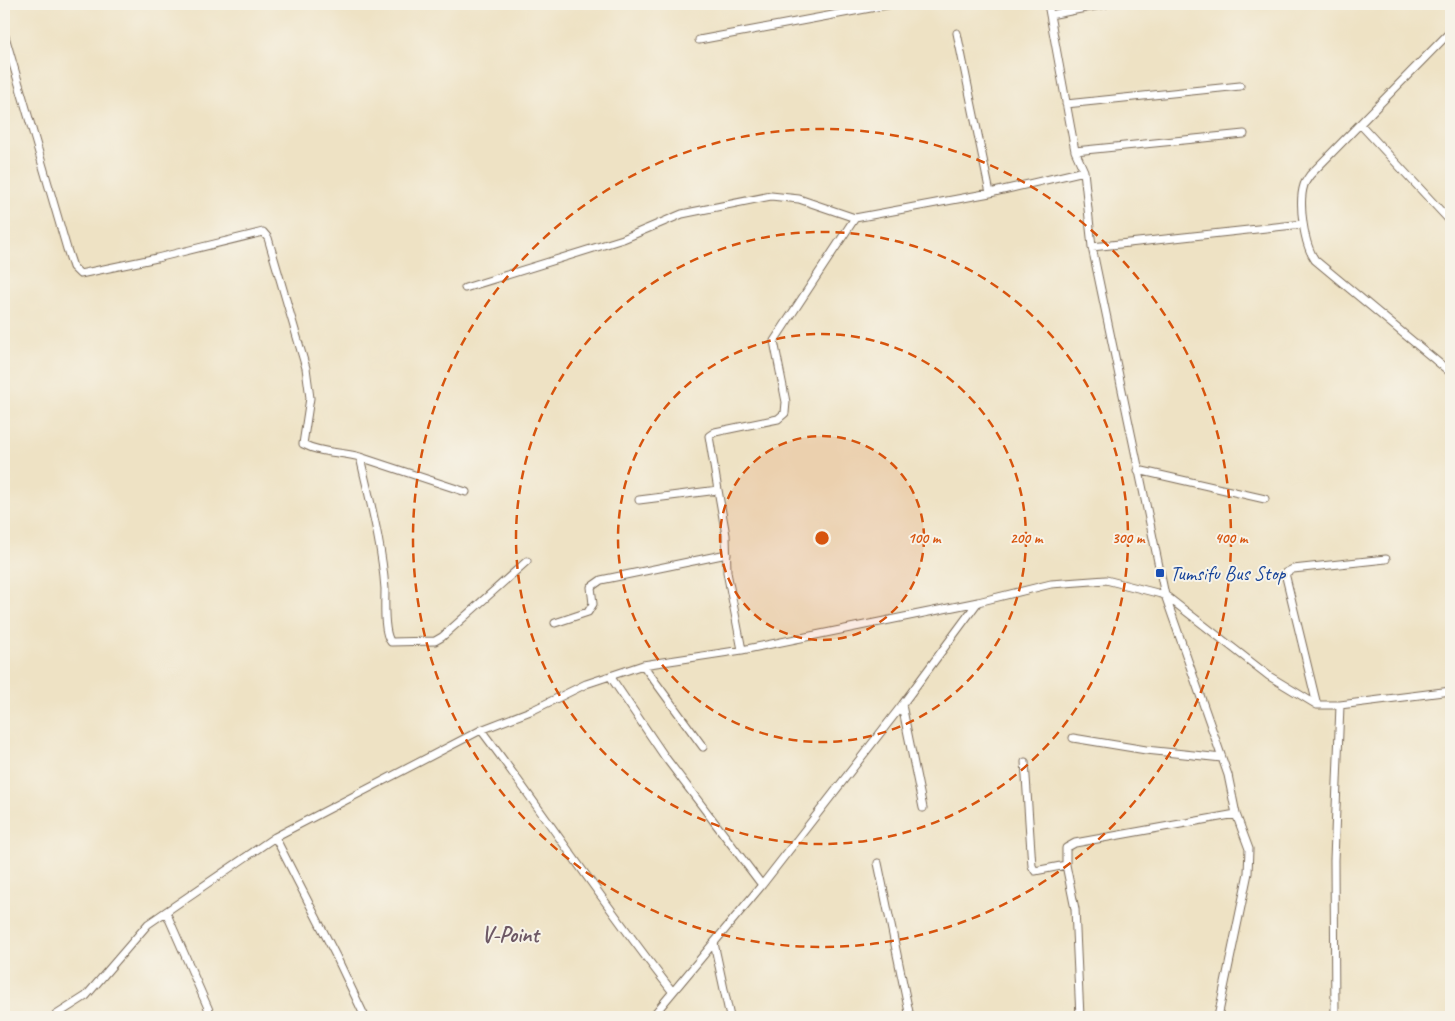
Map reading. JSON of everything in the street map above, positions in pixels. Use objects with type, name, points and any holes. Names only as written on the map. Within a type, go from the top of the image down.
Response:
[{"type":"street","points":[[700,40],[892,4]]},
{"type":"street","points":[[1048,4],[1075,152],[1084,171],[1092,247],[1165,595],[1222,758],[1236,814],[1249,849],[1248,873],[1218,1017]]},
{"type":"street","points":[[1050,15],[1106,4]]},
{"type":"street","points":[[1449,370],[1315,260],[1308,246],[1303,224],[1304,184],[1451,32]]},
{"type":"street","points":[[4,33],[73,267],[80,274],[263,232],[268,238],[306,368],[310,398],[302,444],[314,450],[343,452],[466,492]]},
{"type":"street","points":[[957,33],[990,193]]},
{"type":"street","points":[[1066,104],[1240,86]]},
{"type":"street","points":[[1360,124],[1451,222]]},
{"type":"street","points":[[1075,152],[1244,134]]},
{"type":"street","points":[[465,288],[623,239],[682,214],[772,196],[799,199],[856,218],[990,193],[1084,171]]},
{"type":"street","points":[[742,650],[727,572],[724,520],[710,436],[716,432],[778,419],[785,413],[786,402],[774,341],[856,218]]},
{"type":"street","points":[[1092,247],[1303,224]]},
{"type":"street","points":[[360,457],[376,522],[384,587],[387,634],[390,642],[435,641],[442,637],[527,561]]},
{"type":"street","points":[[1138,470],[1265,499]]},
{"type":"street","points":[[639,500],[718,490]]},
{"type":"street","points":[[555,623],[588,612],[593,604],[591,586],[601,580],[727,554]]},
{"type":"street","points":[[1317,705],[1285,573],[1293,569],[1386,558]]},
{"type":"street","points":[[53,1017],[86,996],[148,924],[275,837],[481,730],[610,676],[642,665],[742,650],[978,602],[1051,584],[1106,580],[1165,595],[1269,676],[1317,705],[1340,705],[1451,691]]},
{"type":"street","points":[[652,1017],[762,885],[902,705],[978,602]]},
{"type":"street","points":[[642,665],[702,747]]},
{"type":"street","points":[[610,676],[665,757],[762,885]]},
{"type":"street","points":[[902,705],[923,808]]},
{"type":"street","points":[[1335,1017],[1334,860],[1340,705]]},
{"type":"street","points":[[481,730],[564,842],[628,936],[672,991]]},
{"type":"street","points":[[1073,738],[1146,750],[1222,758]]},
{"type":"street","points":[[1025,762],[1027,818],[1032,866],[1035,870],[1041,871],[1066,865]]},
{"type":"street","points":[[1080,1017],[1075,909],[1066,865],[1066,848],[1075,843],[1236,814]]},
{"type":"street","points":[[275,837],[365,1017]]},
{"type":"street","points":[[878,863],[910,1017]]},
{"type":"street","points":[[166,912],[212,1017]]},
{"type":"street","points":[[714,943],[730,1017]]},
{"type":"place","name":"Tumsifu Bus Stop","points":[[1160,573]]},
{"type":"district","name":"V-Point","points":[[510,934]]}]
